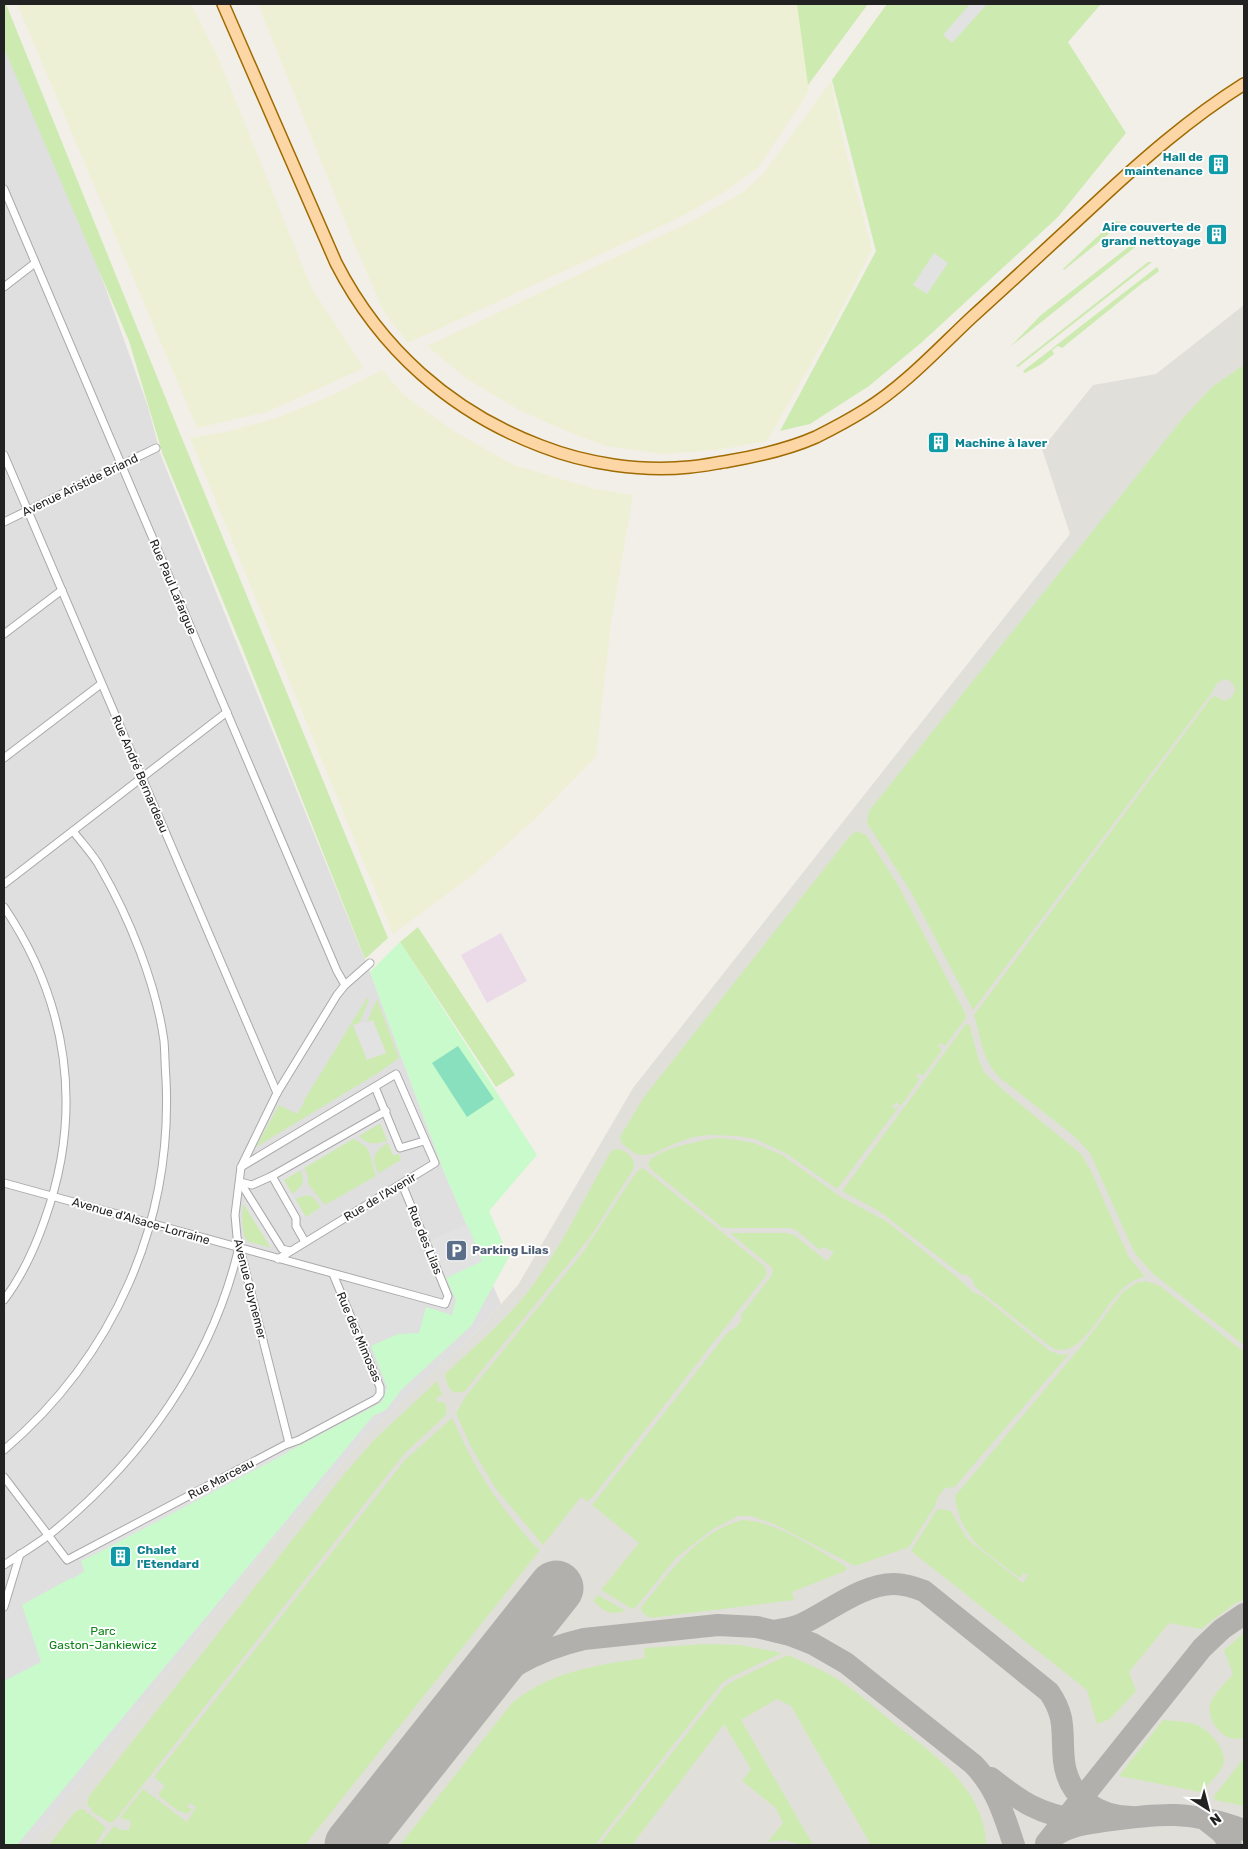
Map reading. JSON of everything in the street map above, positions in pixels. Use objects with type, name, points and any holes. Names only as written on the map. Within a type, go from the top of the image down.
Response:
[{"type":"main road","points":[[223,4],[336,263],[347,285],[362,307],[397,352],[458,404],[517,437],[571,456],[603,463],[643,468],[689,468],[751,458],[814,438],[867,409],[909,376],[1129,172],[1179,130],[1225,95],[1244,84]]},
{"type":"main road","points":[[1225,95],[1244,78]]},
{"type":"street","name":"Rue Paul Lafargue","points":[[4,189],[337,971],[345,985]]},
{"type":"street","points":[[4,286],[35,263]]},
{"type":"street","name":"Avenue Aristide Briand","points":[[4,522],[156,448]]},
{"type":"street","name":"Rue André Bernardeau","points":[[4,455],[277,1093]]},
{"type":"street","points":[[4,634],[62,590]]},
{"type":"street","points":[[4,758],[101,684]]},
{"type":"street","points":[[4,884],[227,712]]},
{"type":"street","points":[[4,1450],[23,1434],[59,1396],[96,1347],[125,1292],[150,1224],[163,1162],[167,1105],[164,1040],[151,984],[130,924],[100,866],[73,831]]},
{"type":"street","points":[[4,907],[26,944],[46,987],[58,1032],[66,1078],[66,1134],[53,1197],[28,1261],[4,1300]]},
{"type":"street","name":"Avenue Guynemer","points":[[289,1443],[239,1249],[234,1215],[241,1167],[277,1093],[345,985],[370,963]]},
{"type":"street","name":"Rue de l'Avenir","points":[[241,1167],[396,1074],[435,1163],[278,1259]]},
{"type":"street","points":[[375,1087],[400,1148],[424,1141]]},
{"type":"street","points":[[240,1182],[252,1185],[272,1176],[386,1111]]},
{"type":"street","points":[[272,1176],[296,1218],[296,1226],[305,1242]]},
{"type":"street","points":[[240,1182],[282,1249],[290,1251]]},
{"type":"street","name":"Avenue d'Alsace-Lorraine","points":[[4,1183],[445,1304],[448,1296]]},
{"type":"street","name":"Rue des Lilas","points":[[402,1184],[448,1296]]},
{"type":"street","points":[[4,1566],[48,1535],[84,1505],[118,1470],[160,1420],[191,1372],[211,1331],[230,1284],[239,1249]]},
{"type":"street","name":"Rue des Mimosas","points":[[334,1274],[380,1387],[380,1394],[376,1399]]},
{"type":"street","name":"Rue Marceau","points":[[48,1535],[67,1560],[376,1399]]},
{"type":"street","points":[[4,1477],[48,1535]]},
{"type":"street","points":[[4,1607],[20,1554]]},
{"type":"shaded area","points":[[4,4],[148,407],[161,456],[370,972],[444,1172],[501,1304],[477,1331],[365,1436],[317,1493],[274,1538],[31,1845],[4,1845]]},
{"type":"shaded area","points":[[970,4],[987,4],[952,43],[943,35]]},
{"type":"shaded area","points":[[934,253],[948,263],[927,294],[913,285]]},
{"type":"shaded area","points":[[1244,305],[1244,1845],[31,1845],[274,1538],[317,1493],[365,1436],[477,1331],[518,1285],[633,1088],[1070,534],[1042,449],[1093,385],[1156,374]]},
{"type":"shaded area","points":[[501,933],[527,981],[487,1003],[461,955]]},
{"type":"shaded area","points":[[373,1020],[386,1053],[367,1060],[353,1025]]},
{"type":"shaded area","points":[[381,1116],[385,1118],[399,1154],[393,1155],[380,1123],[284,1180],[306,1217],[298,1216],[277,1181],[277,1176]]},
{"type":"shaded area","points":[[248,1196],[274,1241],[271,1248],[243,1203]]},
{"type":"shaded area","name":"Parking Lilas","points":[[467,1224],[482,1261],[446,1278],[431,1240]]},
{"type":"shaded area","points":[[287,1446],[287,1453],[88,1558],[82,1555]]},
{"type":"green space","points":[[4,4],[6,4],[181,436],[388,938],[365,959],[243,650],[163,455],[129,341],[4,48]]},
{"type":"green space","points":[[17,4],[191,4],[218,57],[311,287],[364,368],[267,412],[197,428]]},
{"type":"green space","points":[[258,4],[797,4],[809,91],[758,168],[723,193],[679,218],[408,343],[384,312],[356,248]]},
{"type":"green space","points":[[797,4],[868,4],[808,85]]},
{"type":"green space","points":[[887,4],[1101,4],[1068,42],[1126,133],[1058,217],[921,343],[869,386],[810,424],[780,431],[876,251],[832,80]]},
{"type":"green space","points":[[831,81],[844,145],[872,250],[835,322],[767,441],[718,450],[662,454],[606,446],[521,411],[467,379],[427,346],[686,224],[743,192],[764,173]]},
{"type":"green space","points":[[1114,221],[1121,224],[1063,269]]},
{"type":"green space","points":[[1136,241],[1139,244],[1010,347],[1041,315]]},
{"type":"green space","points":[[1148,262],[1152,262],[1018,367],[1016,366]]},
{"type":"green space","points":[[1157,267],[1159,271],[1062,348],[1058,346],[1052,350],[1054,354],[1040,365],[1025,373],[1023,371]]},
{"type":"green space","points":[[1244,365],[1244,1345],[1152,1273],[1134,1252],[1090,1153],[1074,1136],[1000,1078],[994,1071],[983,1048],[974,1015],[1211,698],[1215,696],[1224,701],[1231,698],[1235,691],[1232,683],[1225,679],[1217,683],[1211,694],[973,1010],[911,892],[867,823],[869,811],[1183,418],[1212,387]]},
{"type":"green space","points":[[382,370],[404,395],[452,430],[514,465],[595,489],[633,495],[611,623],[596,757],[536,818],[474,874],[393,934],[190,438],[225,432],[277,418],[339,392]]},
{"type":"green space","points":[[857,831],[866,835],[898,885],[966,1018],[945,1046],[940,1043],[938,1046],[942,1050],[923,1076],[918,1073],[916,1076],[920,1079],[901,1106],[896,1102],[892,1108],[898,1108],[837,1189],[787,1154],[755,1139],[710,1135],[693,1137],[652,1154],[644,1155],[636,1154],[622,1144],[620,1137],[644,1097],[850,836]]},
{"type":"green space","points":[[418,927],[515,1075],[496,1087],[400,942]]},
{"type":"green space","name":"Parc Gaston-Jankiewicz","points":[[400,942],[537,1155],[489,1211],[509,1257],[471,1326],[402,1389],[386,1410],[373,1416],[17,1845],[4,1845],[4,1681],[41,1662],[22,1605],[71,1578],[73,1579],[84,1571],[81,1561],[382,1402],[387,1387],[371,1346],[398,1334],[419,1333],[426,1307],[452,1315],[456,1300],[446,1278],[482,1261],[444,1172],[370,972]]},
{"type":"green space","points":[[367,998],[369,999],[360,1022],[353,1025],[356,1032],[373,1020],[367,1022],[377,999],[399,1058],[378,1073],[256,1147],[279,1105],[297,1114]]},
{"type":"green space","points":[[966,1024],[969,1024],[984,1072],[1081,1154],[1091,1171],[1128,1256],[1145,1277],[1131,1282],[1119,1292],[1088,1333],[1077,1344],[1065,1349],[1052,1348],[975,1287],[972,1279],[965,1274],[962,1275],[879,1211],[842,1191]]},
{"type":"green space","points":[[458,1046],[494,1099],[467,1117],[432,1063]]},
{"type":"green space","points":[[381,1123],[388,1140],[372,1143],[365,1141],[359,1136]]},
{"type":"green space","points":[[353,1138],[368,1149],[376,1176],[325,1205],[308,1184],[308,1176],[304,1167]]},
{"type":"green space","points":[[718,1138],[754,1143],[782,1155],[841,1197],[886,1221],[973,1292],[982,1296],[1050,1351],[1061,1355],[1069,1354],[953,1489],[953,1487],[945,1488],[909,1547],[855,1566],[774,1524],[751,1516],[738,1516],[713,1529],[676,1558],[637,1606],[632,1609],[601,1590],[639,1543],[592,1505],[727,1333],[742,1320],[741,1315],[772,1275],[773,1270],[769,1265],[730,1233],[786,1233],[794,1235],[827,1261],[834,1252],[823,1247],[820,1250],[796,1230],[790,1228],[723,1228],[652,1170],[648,1164],[659,1154],[668,1150]]},
{"type":"green space","points":[[388,1143],[393,1155],[399,1154],[401,1160],[379,1173],[374,1159],[379,1149]]},
{"type":"green space","points":[[617,1149],[630,1155],[634,1168],[591,1236],[465,1391],[453,1392],[447,1383],[445,1374],[498,1325],[527,1293],[561,1242],[611,1151]]},
{"type":"green space","points":[[643,1168],[765,1267],[767,1274],[592,1498],[587,1501],[581,1497],[543,1545],[496,1489],[471,1447],[456,1413],[466,1396],[584,1251],[633,1177]]},
{"type":"green space","points":[[300,1170],[303,1178],[302,1184],[292,1194],[283,1180]]},
{"type":"green space","points":[[307,1195],[313,1197],[321,1207],[306,1217],[295,1199]]},
{"type":"green space","points":[[243,1203],[271,1248],[247,1241],[243,1228]]},
{"type":"green space","points":[[1146,1281],[1160,1286],[1244,1352],[1244,1599],[1234,1604],[1201,1629],[1169,1623],[1129,1672],[1136,1691],[1110,1719],[1097,1724],[1087,1690],[911,1551],[936,1511],[940,1509],[951,1511],[966,1537],[973,1544],[1023,1583],[1028,1575],[1024,1573],[1020,1578],[987,1553],[969,1535],[958,1511],[955,1496],[1084,1343],[1123,1292],[1136,1283]]},
{"type":"green space","points":[[437,1381],[442,1395],[436,1398],[438,1403],[443,1401],[445,1405],[444,1417],[405,1453],[116,1819],[110,1823],[91,1811],[92,1808],[87,1806],[89,1796],[346,1472],[374,1440]]},
{"type":"green space","points":[[452,1418],[472,1459],[487,1484],[523,1532],[540,1550],[305,1845],[99,1845],[114,1826],[121,1830],[129,1830],[131,1821],[120,1818],[143,1789],[187,1822],[196,1807],[190,1803],[187,1807],[193,1809],[187,1814],[177,1810],[159,1796],[159,1793],[165,1786],[154,1777],[405,1460]]},
{"type":"green space","points":[[743,1520],[769,1525],[782,1530],[847,1568],[845,1571],[792,1592],[794,1600],[650,1618],[642,1612],[641,1608],[643,1605],[664,1579],[699,1543],[727,1525]]},
{"type":"green space","points":[[598,1595],[626,1611],[607,1612],[593,1601]]},
{"type":"green space","points":[[1244,1633],[1244,1737],[1237,1739],[1230,1738],[1218,1730],[1211,1716],[1210,1709],[1215,1695],[1233,1674],[1224,1650]]},
{"type":"green space","points":[[706,1644],[741,1645],[782,1653],[731,1677],[721,1684],[595,1845],[400,1845],[512,1703],[527,1692],[542,1683],[575,1671],[609,1663],[645,1658],[644,1648]]},
{"type":"green space","points":[[788,1655],[842,1682],[941,1762],[967,1791],[977,1807],[983,1825],[986,1845],[871,1845],[791,1706],[777,1699],[741,1720],[813,1845],[803,1845],[785,1840],[768,1842],[783,1823],[776,1808],[742,1781],[751,1769],[724,1724],[632,1845],[599,1845],[724,1687]]},
{"type":"green space","points":[[1163,1720],[1187,1722],[1199,1726],[1216,1740],[1220,1747],[1224,1759],[1223,1765],[1216,1776],[1201,1792],[1119,1776]]},
{"type":"green space","points":[[1244,1758],[1244,1806],[1215,1800],[1214,1796]]},
{"type":"green space","points":[[80,1809],[85,1810],[87,1814],[89,1813],[106,1828],[95,1845],[49,1845],[75,1812]]},
{"type":"taxiway","points":[[775,1631],[802,1624],[846,1599],[870,1588],[894,1584],[924,1591],[1049,1692],[1055,1701],[1061,1718],[1064,1761],[1067,1774],[1078,1795],[1097,1809],[1119,1816],[1132,1817]]},
{"type":"taxiway","points":[[1046,1843],[1202,1648],[1222,1629],[1244,1614]]},
{"type":"taxiway","points":[[459,1710],[487,1685],[516,1665],[548,1650],[584,1639],[718,1625],[757,1627],[790,1635],[813,1644],[846,1663],[973,1764],[988,1782],[1003,1812],[1014,1845]]},
{"type":"taxiway","points":[[991,1778],[1031,1806],[1052,1814],[1078,1820]]},
{"type":"taxiway","points":[[1054,1836],[1066,1829],[1085,1824],[1159,1815],[1191,1816],[1244,1830]]},
{"type":"taxiway","points":[[1207,1821],[1221,1832],[1231,1845]]},
{"type":"runway","points":[[352,1845],[556,1588]]},
{"type":"place","name":"Hall de maintenance","points":[[1219,164]]},
{"type":"place","name":"Aire couverte de grand nettoyage","points":[[1217,234]]},
{"type":"place","name":"Machine à laver","points":[[939,443]]},
{"type":"place","name":"Parking Lilas","points":[[456,1250]]},
{"type":"place","name":"Chalet l'Etendard","points":[[121,1557]]}]
